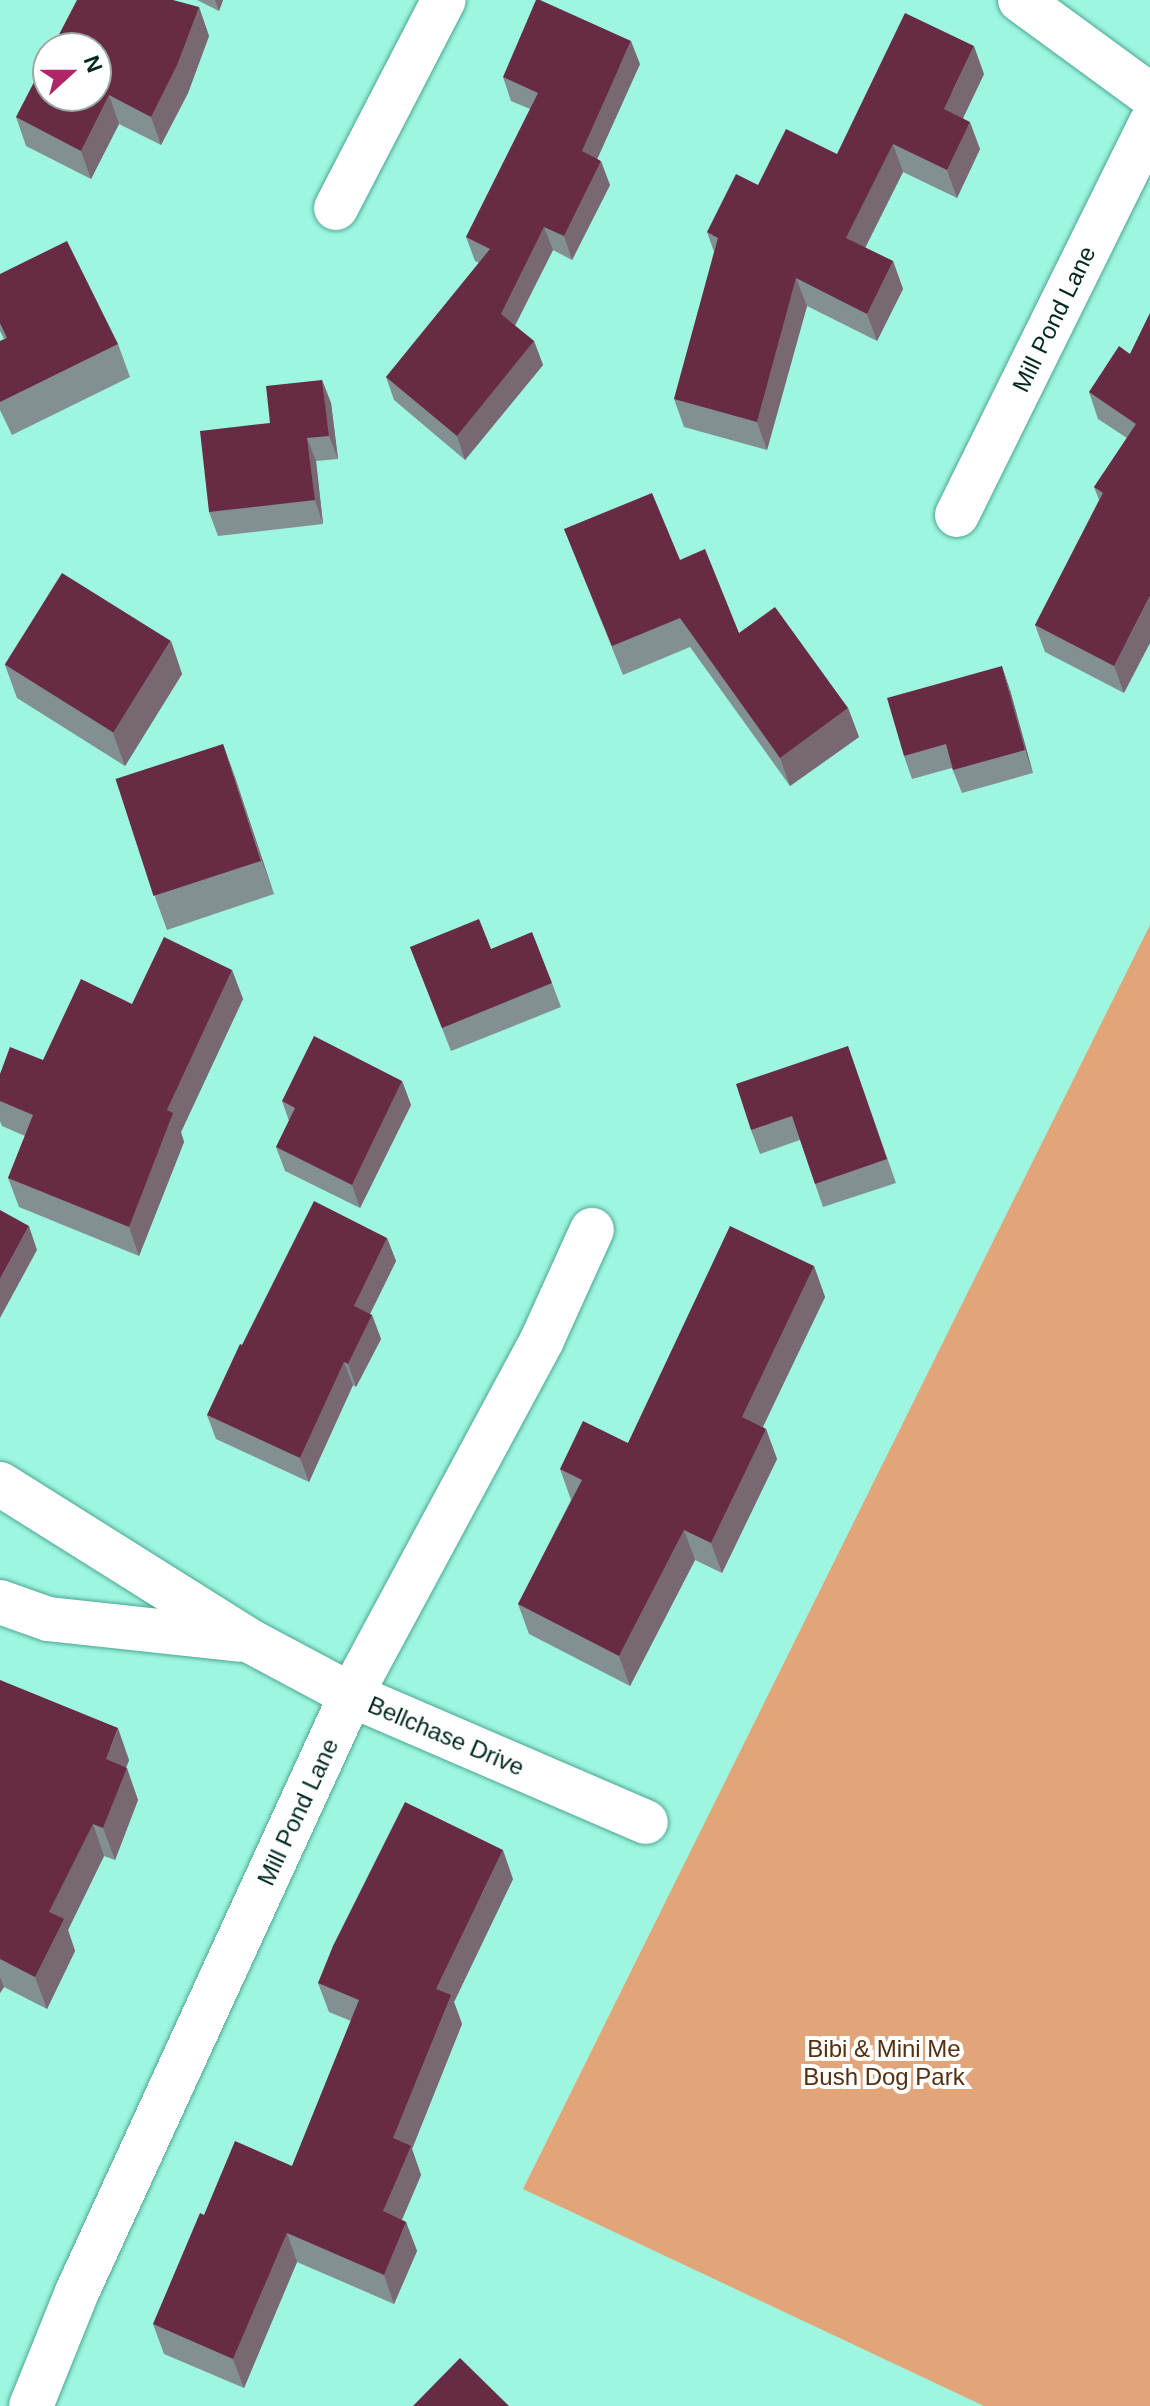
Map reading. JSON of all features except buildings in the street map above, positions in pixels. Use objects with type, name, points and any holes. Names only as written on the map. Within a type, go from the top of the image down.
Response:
[{"type":"street","points":[[336,208],[444,0]]},
{"type":"street","points":[[1020,0],[1150,95]]},
{"type":"street","name":"Mill Pond Lane","points":[[957,515],[1150,124]]},
{"type":"street","name":"Mill Pond Lane","points":[[31,2406],[77,2292],[351,1695],[542,1340],[592,1230]]},
{"type":"street","name":"Bellchase Drive","points":[[0,1484],[250,1641],[351,1695],[646,1822]]},
{"type":"street","name":"Bellchase Drive","points":[[0,1602],[48,1619],[250,1641]]},
{"type":"green space","name":"Bibi & Mini Me Bush Dog Park","points":[[1150,925],[1150,2406],[984,2406],[523,2189]]}]
